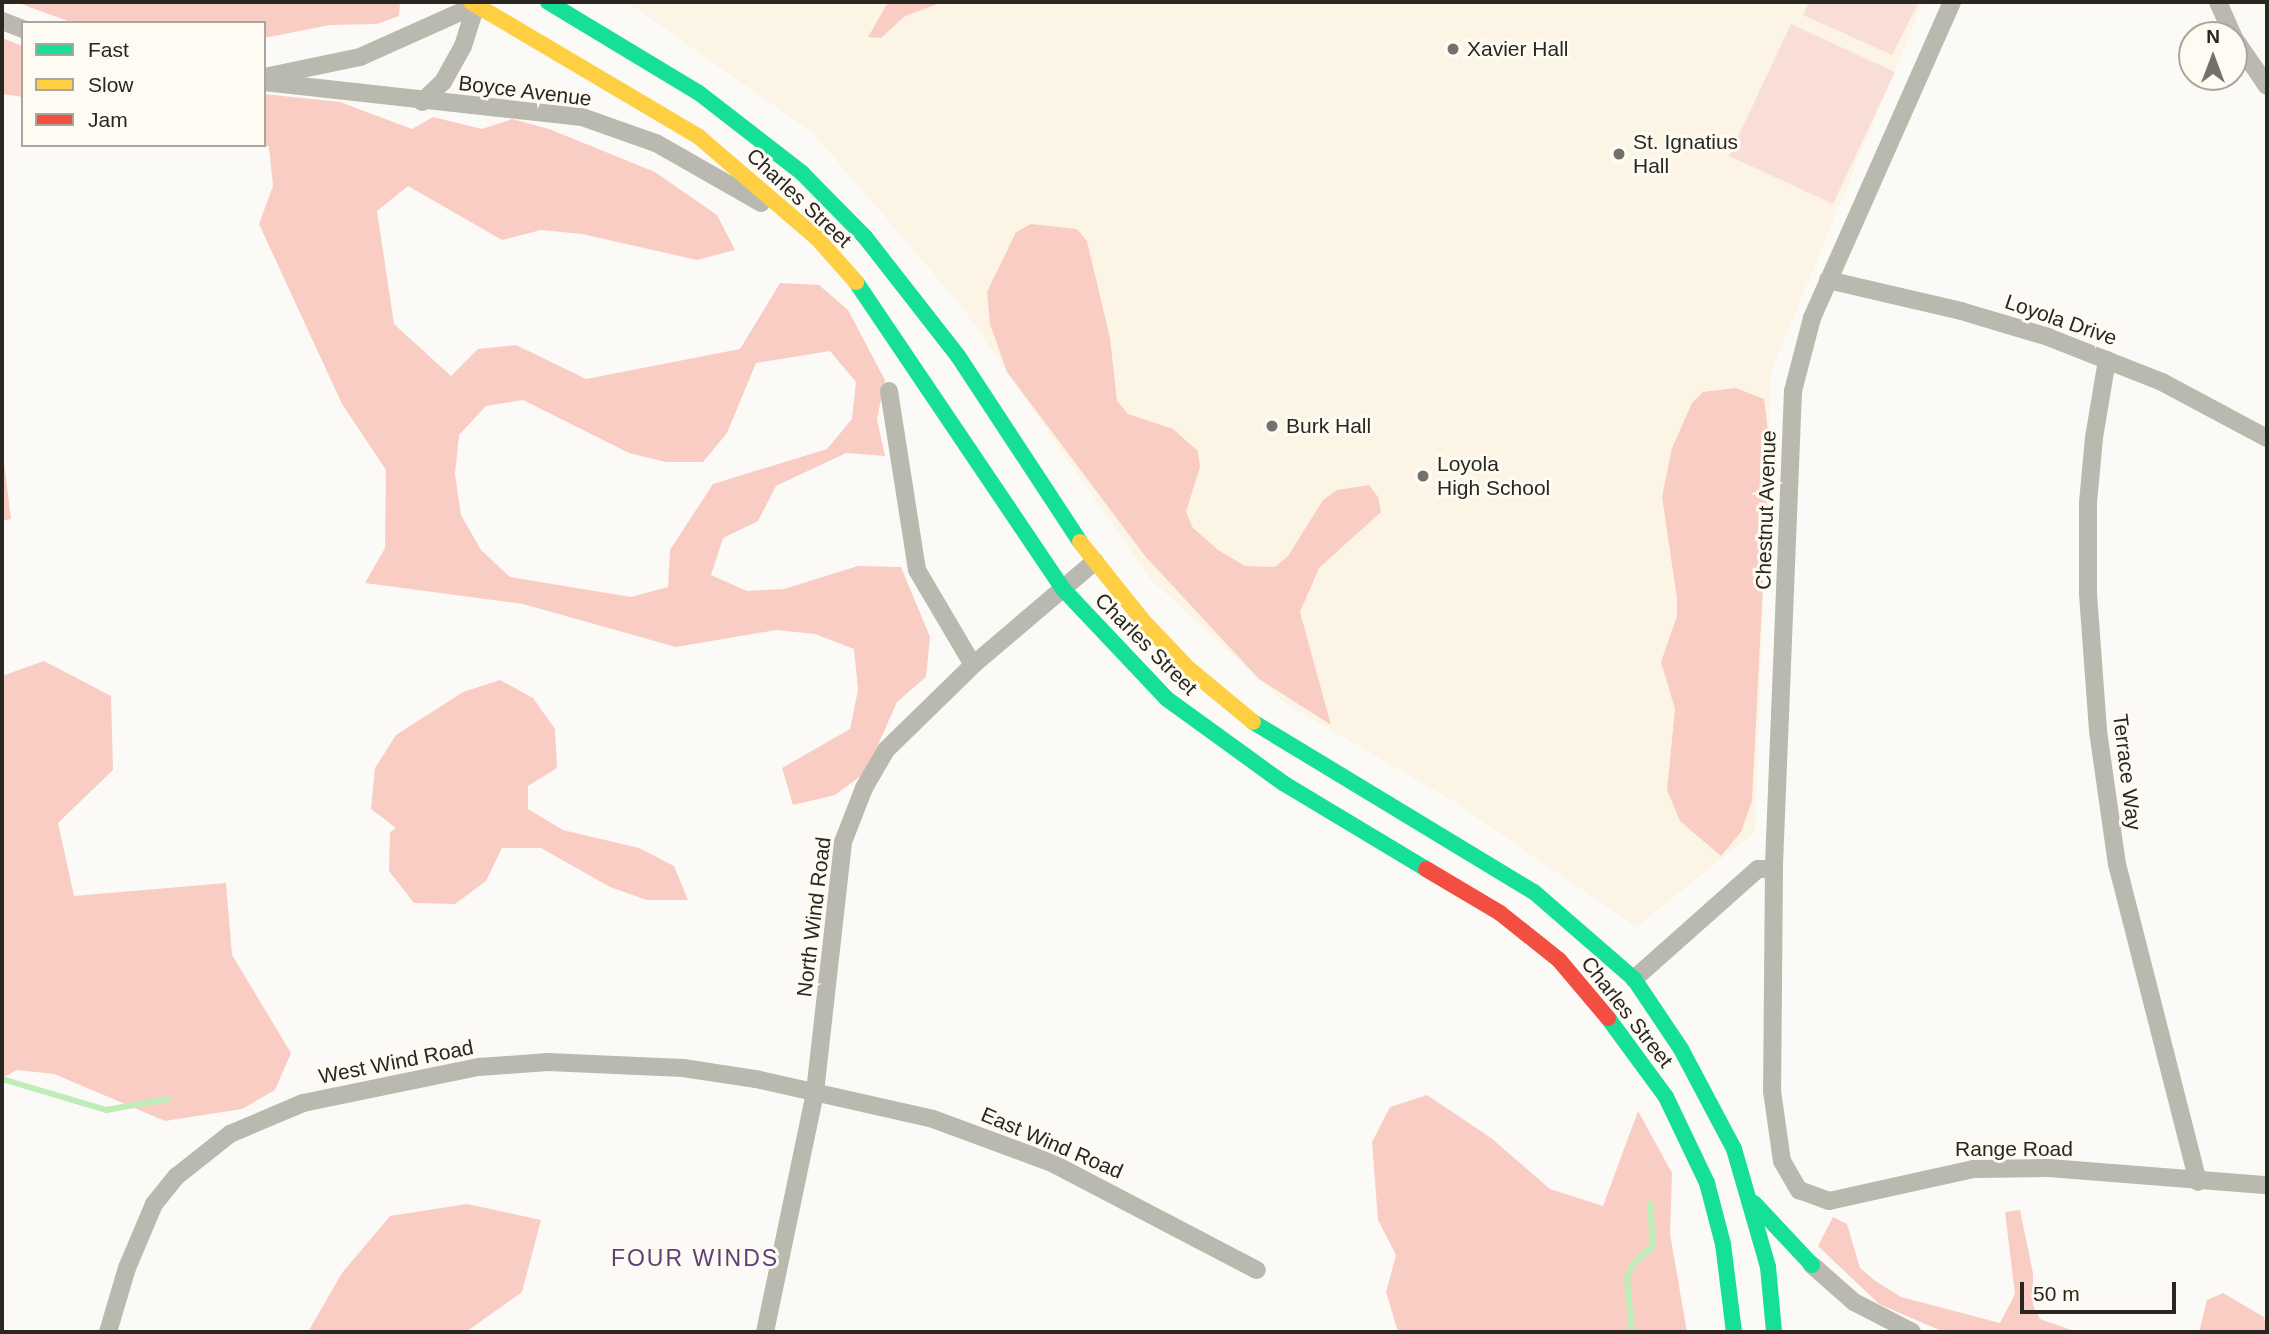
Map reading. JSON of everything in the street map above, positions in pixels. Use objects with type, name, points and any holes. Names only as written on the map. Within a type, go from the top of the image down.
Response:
[{"type":"main road","name":"Charles Street","points":[[548,2],[707,99],[802,173],[865,237],[958,356],[1096,561],[1144,623],[1241,714],[1534,892],[1634,979],[1710,1099],[1734,1149],[1768,1266],[1774,1332]]},
{"type":"main road","name":"Charles Street","points":[[474,3],[699,137],[806,229],[855,280],[913,361],[1063,589],[1140,673],[1199,726],[1283,783],[1468,891],[1530,935],[1586,988],[1666,1097],[1707,1183],[1726,1256],[1734,1332]]},
{"type":"main road","points":[[1407,857],[1462,868],[1539,921],[1579,956]]},
{"type":"main road","points":[[1601,975],[1634,979],[1634,1007],[1681,1084],[1707,1183]]},
{"type":"main road","points":[[1751,1200],[1812,1265]]},
{"type":"main road","points":[[1768,1266],[1812,1265]]},
{"type":"street","name":"Chestnut Avenue","points":[[1774,869],[1793,391],[1800,352],[1828,280],[1952,2]]},
{"type":"street","points":[[2218,2],[2227,21]]},
{"type":"street","name":"Boyce Avenue","points":[[266,80],[360,57],[474,3]]},
{"type":"street","name":"Boyce Avenue","points":[[422,102],[443,82],[463,46],[474,3]]},
{"type":"street","points":[[2,22],[21,28]]},
{"type":"street","points":[[2248,57],[2267,86]]},
{"type":"street","name":"Boyce Avenue","points":[[266,80],[422,102],[582,117],[656,143],[806,229]]},
{"type":"street","name":"Loyola Drive","points":[[1828,280],[1999,322],[2108,360],[2162,382],[2267,438]]},
{"type":"street","name":"Terrace Way","points":[[2108,360],[2094,438],[2088,503],[2088,594],[2098,731],[2117,864],[2198,1182]]},
{"type":"street","points":[[889,391],[917,570],[973,665]]},
{"type":"street","name":"North Wind Road","points":[[765,1332],[815,1092],[843,842],[852,816],[886,750],[973,665],[1096,561]]},
{"type":"street","points":[[1634,979],[1758,869],[1774,869]]},
{"type":"street","name":"Range Road","points":[[1774,869],[1772,1091],[1782,1161],[1798,1190],[1812,1198],[1849,1199],[1935,1174],[1973,1169],[2049,1168],[2198,1182],[2267,1185]]},
{"type":"street","name":"West Wind Road","points":[[108,1332],[138,1238],[154,1204],[177,1176],[230,1134],[303,1103],[479,1068],[548,1062],[683,1068],[815,1092]]},
{"type":"street","name":"East Wind Road","points":[[815,1092],[933,1119],[1052,1163],[1257,1270]]},
{"type":"street","points":[[1812,1265],[1854,1302],[1912,1332]]},
{"type":"shaded area","points":[[16,2],[400,2],[399,16],[377,24],[330,25],[266,38],[266,21],[68,21]]},
{"type":"shaded area","name":"Loyola High School","points":[[627,2],[1923,2],[1771,372],[1755,832],[1636,927],[1453,801],[1286,704],[1151,580],[962,307],[814,134]]},
{"type":"shaded area","points":[[888,2],[943,2],[905,16],[881,38],[868,37]]},
{"type":"shaded area","points":[[1809,2],[1919,2],[1892,55],[1803,15]]},
{"type":"shaded area","points":[[1791,24],[1895,72],[1833,204],[1729,156]]},
{"type":"shaded area","points":[[2,38],[21,45],[21,97],[2,94]]},
{"type":"shaded area","points":[[266,94],[340,102],[412,129],[433,117],[482,129],[512,119],[549,129],[655,172],[717,215],[735,250],[697,260],[582,234],[541,230],[502,240],[408,186],[377,211],[394,324],[451,376],[478,349],[516,345],[586,379],[740,349],[780,283],[819,285],[848,310],[885,380],[877,419],[885,456],[846,453],[776,486],[758,521],[723,538],[711,575],[747,591],[784,589],[858,566],[901,567],[930,637],[926,677],[897,702],[866,772],[835,795],[793,805],[782,768],[850,729],[858,690],[854,649],[815,634],[776,630],[676,647],[523,604],[365,583],[385,548],[386,470],[342,404],[259,224],[273,186],[269,147],[266,146]],"holes":[[[830,351],[856,382],[852,419],[827,449],[713,484],[670,550],[668,587],[631,597],[510,577],[481,550],[461,515],[455,474],[459,435],[486,406],[523,400],[629,453],[666,462],[703,462],[727,433],[756,363]]]},
{"type":"shaded area","points":[[1031,224],[1077,229],[1087,241],[1110,338],[1117,401],[1128,414],[1173,429],[1198,451],[1200,467],[1186,512],[1193,528],[1218,550],[1245,566],[1275,567],[1288,556],[1323,500],[1337,490],[1369,485],[1378,497],[1381,512],[1319,568],[1300,612],[1331,725],[1259,679],[1145,556],[1007,372],[990,324],[987,292],[1016,232]]},
{"type":"shaded area","points":[[1736,388],[1764,399],[1770,447],[1752,801],[1741,832],[1721,856],[1680,821],[1667,790],[1675,709],[1661,662],[1677,616],[1677,598],[1662,497],[1672,448],[1692,403],[1703,392]]},
{"type":"shaded area","points":[[2,446],[11,519],[2,521]]},
{"type":"shaded area","points":[[44,661],[111,696],[113,770],[58,823],[74,896],[226,883],[232,955],[291,1053],[275,1090],[242,1109],[165,1121],[54,1074],[17,1070],[2,1078],[2,676]]},
{"type":"shaded area","points":[[500,680],[533,698],[555,729],[557,768],[528,786],[528,809],[563,830],[639,848],[674,866],[688,900],[647,900],[610,887],[541,848],[502,848],[486,881],[455,904],[414,903],[389,871],[390,832],[396,828],[371,809],[375,768],[396,735],[463,692]]},
{"type":"shaded area","points":[[1427,1095],[1491,1138],[1550,1189],[1603,1206],[1638,1111],[1672,1173],[1670,1234],[1687,1332],[1398,1332],[1386,1292],[1396,1255],[1378,1220],[1372,1142],[1390,1107]]},
{"type":"shaded area","points":[[467,1204],[541,1220],[522,1292],[466,1332],[308,1332],[342,1273],[390,1216]]},
{"type":"shaded area","points":[[2020,1210],[2033,1273],[2033,1305],[2040,1319],[2077,1332],[1944,1332],[1879,1304],[1818,1246],[1833,1217],[1847,1224],[1860,1268],[1874,1280],[1901,1297],[2000,1323],[2015,1294],[2005,1212]]},
{"type":"shaded area","points":[[2223,1293],[2264,1317],[2267,1332],[2199,1332],[2207,1300]]},
{"type":"waterway","points":[[2,1079],[106,1110],[168,1099]]},
{"type":"waterway","points":[[1632,1332],[1627,1279],[1632,1265],[1653,1246],[1650,1204]]},
{"type":"traffic: fast","points":[[548,2],[699,93],[802,173],[865,237],[958,356],[1080,542]]},
{"type":"traffic: fast","points":[[856,282],[1063,589],[1167,699],[1283,783],[1426,869]]},
{"type":"traffic: fast","points":[[1253,722],[1534,892],[1634,979],[1681,1049],[1734,1149],[1768,1267],[1774,1332]]},
{"type":"traffic: fast","points":[[1608,1018],[1666,1097],[1707,1183],[1723,1244],[1734,1332]]},
{"type":"traffic: fast","points":[[1754,1203],[1812,1265]]},
{"type":"traffic: slow","points":[[471,2],[699,137],[817,238],[856,282]]},
{"type":"traffic: slow","points":[[1080,542],[1145,623],[1189,669],[1253,722]]},
{"type":"traffic: jam","points":[[1426,869],[1500,913],[1559,960],[1608,1018]]},
{"type":"place","name":"Xavier Hall","points":[[1453,49]]},
{"type":"place","name":"St. Ignatius Hall","points":[[1619,154]]},
{"type":"place","name":"Burk Hall","points":[[1272,426]]},
{"type":"place","name":"Loyola High School","points":[[1423,476]]},
{"type":"district","name":"FOUR WINDS","points":[[695,1258]]}]
